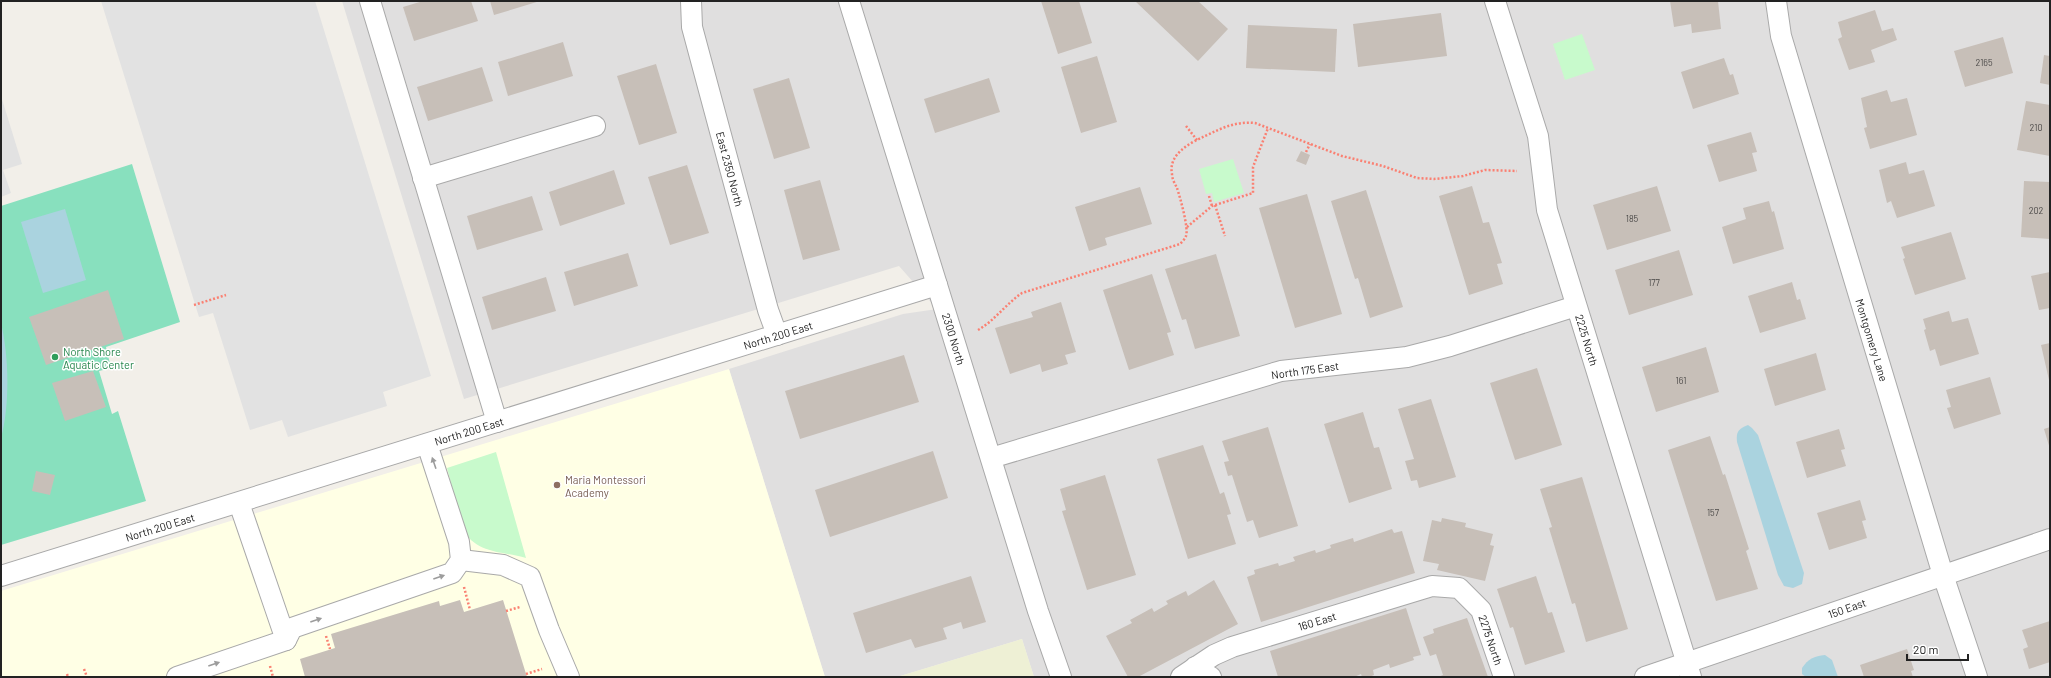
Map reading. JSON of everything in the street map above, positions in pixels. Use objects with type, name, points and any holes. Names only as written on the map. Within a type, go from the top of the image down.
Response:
[{"type":"street","points":[[370,1],[497,422]]},
{"type":"street","name":"East 2350 North","points":[[691,1],[692,26],[768,310],[777,335]]},
{"type":"street","name":"2300 North","points":[[849,1],[1038,611],[1061,677]]},
{"type":"street","name":"2225 North","points":[[1495,1],[1538,136],[1547,210],[1689,670]]},
{"type":"street","name":"Montgomery Lane","points":[[1776,1],[1781,36],[1943,575],[1977,677]]},
{"type":"street","points":[[423,178],[595,126]]},
{"type":"street","name":"North 200 East","points":[[1,576],[937,285]]},
{"type":"street","name":"North 175 East","points":[[991,458],[1281,371],[1407,357],[1450,346],[1576,306]]},
{"type":"street","points":[[177,677],[286,640],[292,628],[452,573],[461,560],[459,542],[427,444]]},
{"type":"street","points":[[238,503],[286,640]]},
{"type":"street","name":"150 East","points":[[1644,677],[1689,670],[1943,575],[2050,538]]},
{"type":"street","points":[[461,560],[503,565],[530,577],[549,630],[569,677]]},
{"type":"street","name":"160 East","points":[[1196,674],[1232,647],[1432,586],[1459,588]]},
{"type":"street","name":"2275 North","points":[[1459,588],[1481,610],[1504,677]]},
{"type":"path","points":[[978,330],[987,325],[1022,293],[1180,244],[1186,236],[1186,227],[1172,175],[1171,164],[1175,155],[1197,140],[1234,123],[1255,123],[1342,156],[1426,179],[1463,176],[1485,170],[1517,171]]},
{"type":"path","points":[[1186,126],[1197,140]]},
{"type":"path","points":[[1186,227],[1214,205],[1253,193],[1253,167],[1268,128]]},
{"type":"path","points":[[1306,152],[1310,144]]},
{"type":"path","points":[[1209,196],[1214,205],[1225,236]]},
{"type":"path","points":[[194,305],[226,295]]},
{"type":"path","points":[[464,587],[470,610]]},
{"type":"path","points":[[506,611],[523,606]]},
{"type":"path","points":[[325,633],[330,649]]},
{"type":"path","points":[[268,662],[273,677]]},
{"type":"path","points":[[84,669],[87,677]]},
{"type":"path","points":[[526,674],[542,669]]},
{"type":"shaded area","points":[[101,1],[315,1],[431,376],[383,392],[387,406],[288,437],[282,420],[250,430],[213,313],[199,317]]},
{"type":"shaded area","points":[[342,1],[2050,1],[2050,677],[1034,677],[1022,639],[897,677],[825,677],[729,369],[903,314],[937,309],[899,266],[464,399]]},
{"type":"shaded area","points":[[1,96],[22,164],[3,170],[11,193],[1,197]]},
{"type":"shaded area","name":"Maria Montessori Academy","points":[[729,369],[825,677],[1,677],[1,591]]},
{"type":"shaded area","points":[[1022,639],[1034,677],[897,677]]},
{"type":"green space","points":[[1582,34],[1595,70],[1565,80],[1553,44]]},
{"type":"green space","points":[[1233,159],[1244,193],[1214,202],[1212,193],[1206,194],[1199,169]]},
{"type":"green space","name":"North Shore Aquatic Center","points":[[132,164],[180,322],[106,347],[111,368],[99,371],[112,414],[118,411],[146,501],[1,545],[1,206]]},
{"type":"green space","points":[[496,452],[526,558],[482,547],[474,543],[463,528],[447,468]]},
{"type":"water","points":[[65,209],[86,280],[43,293],[21,222]]},
{"type":"water","points":[[1,323],[6,351],[7,396],[1,438]]},
{"type":"water","points":[[1748,425],[1758,435],[1804,573],[1802,584],[1793,588],[1784,586],[1778,575],[1737,442],[1738,431]]},
{"type":"water","points":[[1825,655],[1832,660],[1838,677],[1806,677],[1802,674],[1802,668],[1809,660],[1814,657]]},
{"type":"building","points":[[423,1],[471,1],[478,21],[414,41],[403,7]]},
{"type":"building","points":[[490,1],[540,1],[494,15]]},
{"type":"building","points":[[1041,1],[1079,1],[1092,43],[1058,54]]},
{"type":"building","points":[[1135,1],[1198,1],[1228,29],[1198,61]]},
{"type":"building","points":[[1670,1],[1718,1],[1721,29],[1692,33],[1691,24],[1674,27]]},
{"type":"building","points":[[1875,10],[1882,31],[1893,28],[1897,40],[1871,50],[1875,62],[1849,70],[1838,39],[1842,37],[1838,22]]},
{"type":"building","points":[[1441,13],[1447,56],[1358,67],[1353,24]]},
{"type":"building","points":[[1248,25],[1337,29],[1335,72],[1246,68]]},
{"type":"building","points":[[2003,37],[2013,73],[1965,87],[1954,51]]},
{"type":"building","points":[[563,42],[573,76],[508,96],[498,62]]},
{"type":"building","points":[[2044,55],[2050,56],[2050,85],[2040,83]]},
{"type":"building","points":[[1097,56],[1117,122],[1081,133],[1061,67]]},
{"type":"building","points":[[1724,58],[1730,75],[1733,74],[1739,94],[1693,109],[1681,72]]},
{"type":"building","points":[[656,64],[677,133],[639,145],[617,76]]},
{"type":"building","points":[[482,67],[493,101],[428,121],[417,87]]},
{"type":"building","points":[[789,78],[810,148],[774,159],[753,89]]},
{"type":"building","points":[[989,78],[1000,112],[935,133],[924,99]]},
{"type":"building","points":[[1887,90],[1891,102],[1907,98],[1917,135],[1870,149],[1864,128],[1867,127],[1861,98]]},
{"type":"building","points":[[2026,101],[2050,105],[2050,156],[2017,150]]},
{"type":"building","points":[[1751,132],[1757,152],[1752,153],[1757,171],[1719,182],[1707,145]]},
{"type":"building","points":[[1301,151],[1310,155],[1306,165],[1296,161]]},
{"type":"building","points":[[1906,162],[1909,174],[1924,170],[1935,206],[1897,218],[1891,201],[1887,203],[1879,170]]},
{"type":"building","points":[[687,165],[709,233],[670,245],[648,177]]},
{"type":"building","points":[[614,170],[625,204],[560,226],[549,192]]},
{"type":"building","points":[[820,180],[840,250],[803,260],[784,190]]},
{"type":"building","points":[[2024,181],[2050,182],[2050,239],[2021,237]]},
{"type":"building","points":[[1472,186],[1483,223],[1489,222],[1502,263],[1497,264],[1503,284],[1469,295],[1439,196]]},
{"type":"building","points":[[1657,186],[1671,231],[1607,250],[1593,205]]},
{"type":"building","points":[[1140,187],[1152,224],[1105,238],[1107,245],[1089,251],[1075,207]]},
{"type":"building","points":[[1366,190],[1403,307],[1370,318],[1358,278],[1355,279],[1331,201]]},
{"type":"building","points":[[1307,194],[1342,314],[1295,328],[1259,208]]},
{"type":"building","points":[[532,196],[543,230],[477,250],[467,216]]},
{"type":"building","points":[[1769,201],[1772,212],[1774,211],[1784,249],[1733,264],[1722,227],[1746,219],[1743,208]]},
{"type":"building","points":[[1951,232],[1966,279],[1915,295],[1903,259],[1905,258],[1901,247]]},
{"type":"building","points":[[1679,250],[1693,295],[1629,315],[1615,270]]},
{"type":"building","points":[[628,253],[638,286],[574,306],[564,272]]},
{"type":"building","points":[[1216,254],[1240,336],[1195,349],[1186,319],[1182,320],[1165,269]]},
{"type":"building","points":[[2050,272],[2050,308],[2039,310],[2031,276]]},
{"type":"building","points":[[1152,274],[1171,332],[1167,333],[1174,355],[1129,370],[1103,290]]},
{"type":"building","points":[[546,277],[556,311],[492,330],[482,297]]},
{"type":"building","points":[[1792,282],[1797,300],[1800,299],[1806,319],[1760,333],[1748,296]]},
{"type":"building","points":[[108,290],[124,339],[46,365],[29,317]]},
{"type":"building","points":[[1061,302],[1076,352],[1065,355],[1068,364],[1042,372],[1040,364],[1010,374],[995,328],[1033,317],[1031,312]]},
{"type":"building","points":[[1949,311],[1952,322],[1968,318],[1979,354],[1940,366],[1935,349],[1930,351],[1924,330],[1926,329],[1923,319]]},
{"type":"building","points":[[2050,343],[2050,380],[2049,380],[2041,345]]},
{"type":"building","points":[[1706,347],[1719,392],[1656,412],[1642,367]]},
{"type":"building","points":[[1816,353],[1826,390],[1775,406],[1764,369]]},
{"type":"building","points":[[904,355],[919,402],[800,439],[785,391]]},
{"type":"building","points":[[1537,368],[1562,445],[1515,460],[1490,383]]},
{"type":"building","points":[[93,371],[106,407],[65,421],[52,383]]},
{"type":"building","points":[[1990,377],[2001,414],[1954,429],[1947,408],[1951,407],[1946,390]]},
{"type":"building","points":[[1431,399],[1456,477],[1419,488],[1417,480],[1411,481],[1405,461],[1414,459],[1398,409]]},
{"type":"building","points":[[1363,412],[1374,448],[1379,447],[1392,489],[1349,503],[1324,424]]},
{"type":"building","points":[[1268,427],[1298,526],[1259,538],[1253,520],[1247,522],[1232,475],[1228,476],[1224,462],[1229,461],[1222,441]]},
{"type":"building","points":[[2050,427],[2050,449],[2044,429]]},
{"type":"building","points":[[1839,429],[1845,449],[1841,450],[1846,466],[1807,478],[1796,442]]},
{"type":"building","points":[[1710,436],[1723,475],[1725,474],[1749,549],[1746,551],[1758,589],[1716,601],[1668,450]]},
{"type":"building","points":[[1203,445],[1220,494],[1224,492],[1231,514],[1227,515],[1236,544],[1188,559],[1157,459]]},
{"type":"building","points":[[933,451],[948,498],[830,537],[815,490]]},
{"type":"building","points":[[36,471],[55,475],[50,495],[32,491]]},
{"type":"building","points":[[1105,475],[1136,575],[1087,590],[1062,511],[1066,510],[1060,489]]},
{"type":"building","points":[[1582,477],[1628,629],[1586,642],[1575,603],[1572,604],[1549,528],[1552,527],[1540,489]]},
{"type":"building","points":[[1860,500],[1866,520],[1862,521],[1867,538],[1829,550],[1817,513]]},
{"type":"building","points":[[1442,518],[1466,523],[1465,527],[1493,534],[1490,545],[1494,546],[1485,581],[1437,570],[1439,564],[1423,561],[1432,520],[1441,522]]},
{"type":"building","points":[[1392,529],[1394,533],[1402,531],[1415,573],[1261,622],[1247,577],[1255,574],[1254,570],[1278,563],[1279,566],[1295,561],[1293,557],[1315,550],[1316,553],[1331,548],[1330,545],[1353,538],[1354,542]]},
{"type":"building","points":[[971,576],[986,622],[963,629],[961,622],[943,628],[947,639],[915,648],[911,639],[866,653],[853,613]]},
{"type":"building","points":[[1536,576],[1548,613],[1552,612],[1565,652],[1525,665],[1513,627],[1510,628],[1497,589]]},
{"type":"building","points":[[1214,580],[1238,624],[1138,677],[1128,677],[1106,636],[1132,623],[1130,620],[1152,608],[1154,612],[1168,604],[1166,601],[1186,591],[1188,596]]},
{"type":"building","points":[[460,600],[464,612],[503,600],[527,677],[305,677],[300,659],[335,648],[331,634],[439,601],[440,606]]},
{"type":"building","points":[[1406,608],[1421,655],[1413,657],[1414,660],[1390,668],[1389,664],[1373,670],[1374,675],[1369,677],[1362,677],[1361,674],[1354,677],[1278,677],[1270,651]]},
{"type":"building","points":[[1467,618],[1488,677],[1438,677],[1443,675],[1436,654],[1430,656],[1423,637],[1434,633],[1433,629]]},
{"type":"building","points":[[2050,621],[2050,662],[2029,669],[2023,649],[2028,647],[2022,630]]},
{"type":"building","points":[[1907,649],[1914,670],[1911,671],[1913,677],[1864,677],[1860,665]]},
{"type":"place","name":"North Shore Aquatic Center","points":[[55,357]]},
{"type":"place","name":"Maria Montessori Academy","points":[[557,485]]}]
